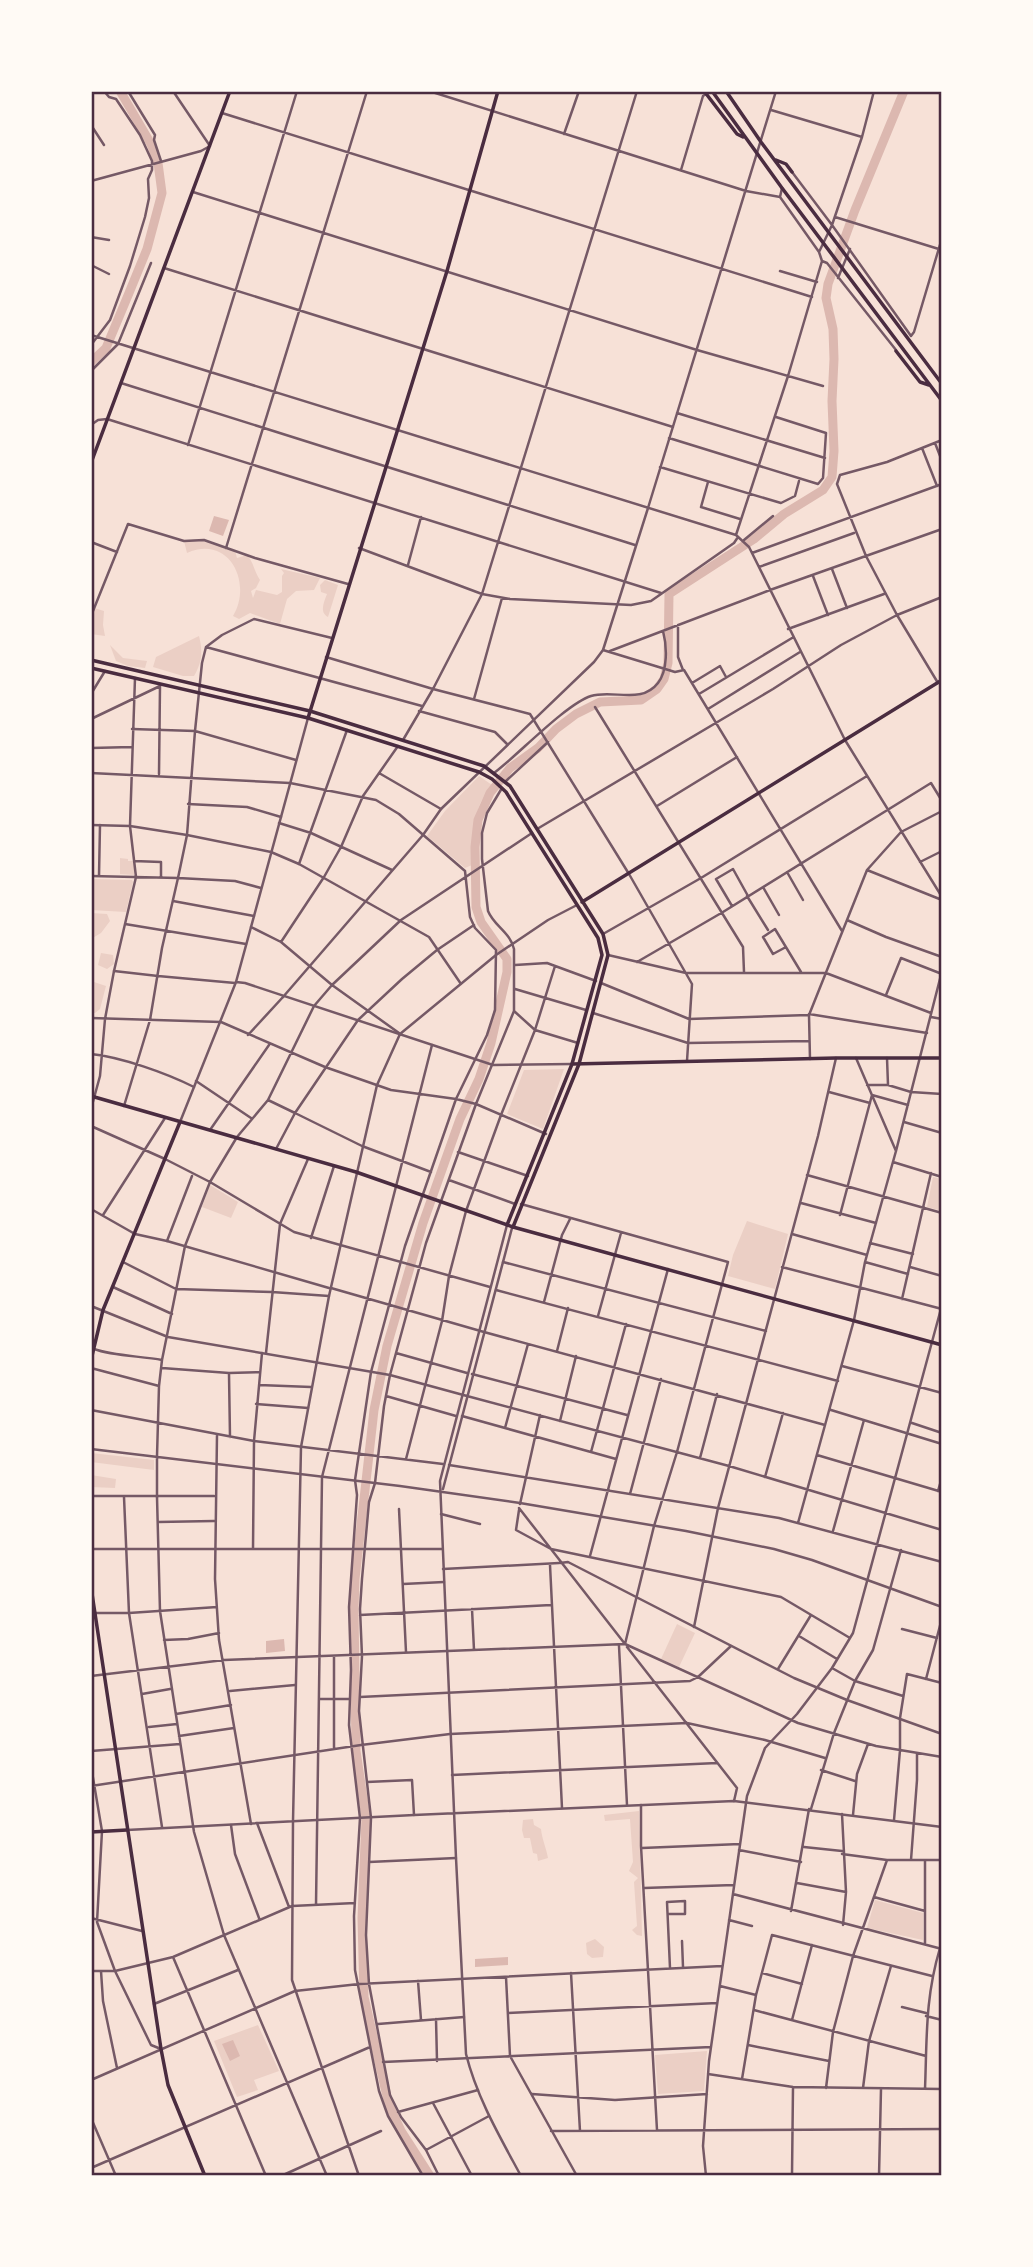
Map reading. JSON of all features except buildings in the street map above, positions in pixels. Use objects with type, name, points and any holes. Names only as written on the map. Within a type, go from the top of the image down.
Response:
[{"type":"main road","points":[[308,718],[447,271],[499,91]]},
{"type":"main road","points":[[712,91],[942,400]]},
{"type":"main road","points":[[727,91],[761,142],[942,384]]},
{"type":"main road","points":[[705,92],[737,134],[746,137]]},
{"type":"main road","points":[[91,463],[229,93]]},
{"type":"main road","points":[[774,159],[786,164],[792,172]]},
{"type":"main road","points":[[911,336],[912,345]]},
{"type":"main road","points":[[897,351],[920,382],[931,386]]},
{"type":"main road","points":[[91,660],[310,711],[484,766],[505,781],[603,934],[608,955],[579,1064],[518,1204]]},
{"type":"main road","points":[[91,667],[308,718],[479,772],[501,787],[577,905],[601,947],[602,955],[572,1064],[510,1226]]},
{"type":"main road","points":[[577,905],[940,681]]},
{"type":"main road","points":[[572,1064],[942,1058]]},
{"type":"main road","points":[[93,1097],[356,1172],[510,1226],[942,1345]]},
{"type":"main road","points":[[91,1360],[103,1310],[180,1122]]},
{"type":"main road","points":[[91,1587],[161,2049],[168,2085],[205,2176]]},
{"type":"main road","points":[[91,1832],[127,1830]]},
{"type":"street","points":[[91,345],[99,338],[115,307],[145,217],[149,198],[148,179],[152,170],[152,163],[140,135],[116,99],[109,97],[104,91]]},
{"type":"street","points":[[128,91],[155,135],[160,161]]},
{"type":"street","points":[[91,181],[201,151],[210,146],[173,91]]},
{"type":"street","points":[[223,91],[229,93]]},
{"type":"street","points":[[188,445],[297,91]]},
{"type":"street","points":[[226,548],[367,91]]},
{"type":"street","points":[[359,548],[482,594],[502,598],[618,604],[651,601],[734,543],[738,536],[822,261],[819,252],[780,197],[746,191],[429,91]]},
{"type":"street","points":[[564,135],[579,91]]},
{"type":"street","points":[[403,740],[433,689],[482,594],[637,91]]},
{"type":"street","points":[[248,1035],[423,835],[441,809],[594,662],[603,650],[723,270],[776,91]]},
{"type":"street","points":[[819,252],[835,217],[862,137],[874,91]]},
{"type":"street","points":[[680,171],[705,92]]},
{"type":"street","points":[[770,109],[862,137]]},
{"type":"street","points":[[222,113],[812,297]]},
{"type":"street","points":[[91,125],[104,145]]},
{"type":"street","points":[[792,172],[911,336],[942,238]]},
{"type":"street","points":[[780,197],[783,189]]},
{"type":"street","points":[[193,192],[570,311],[823,386]]},
{"type":"street","points":[[835,217],[940,249]]},
{"type":"street","points":[[91,237],[110,240]]},
{"type":"street","points":[[836,276],[850,249]]},
{"type":"street","points":[[822,261],[829,266],[897,351]]},
{"type":"street","points":[[91,371],[117,344],[126,328],[151,263]]},
{"type":"street","points":[[91,265],[109,274]]},
{"type":"street","points":[[164,268],[673,428]]},
{"type":"street","points":[[780,271],[817,282]]},
{"type":"street","points":[[91,335],[738,536],[748,546],[845,740],[942,898]]},
{"type":"street","points":[[121,383],[637,545]]},
{"type":"street","points":[[677,412],[826,458]]},
{"type":"street","points":[[669,439],[800,480],[818,484],[821,482],[826,458],[826,433],[775,417]]},
{"type":"street","points":[[91,425],[98,420],[107,419],[661,593]]},
{"type":"street","points":[[940,681],[885,594],[855,533],[837,484],[840,475],[887,462],[942,440]]},
{"type":"street","points":[[935,443],[942,461]]},
{"type":"street","points":[[922,448],[937,486]]},
{"type":"street","points":[[660,467],[781,503],[795,496],[800,480]]},
{"type":"street","points":[[708,482],[701,507],[741,520]]},
{"type":"street","points":[[752,554],[942,484]]},
{"type":"street","points":[[744,541],[773,516]]},
{"type":"street","points":[[408,566],[421,517]]},
{"type":"street","points":[[91,616],[128,524],[184,541],[199,539],[348,584]]},
{"type":"street","points":[[608,652],[942,528]]},
{"type":"street","points":[[759,568],[855,533]]},
{"type":"street","points":[[91,542],[117,552]]},
{"type":"street","points":[[832,569],[847,608]]},
{"type":"street","points":[[813,576],[828,615]]},
{"type":"street","points":[[788,629],[885,594]]},
{"type":"street","points":[[537,830],[807,666],[897,615],[942,597]]},
{"type":"street","points":[[473,700],[502,598]]},
{"type":"street","points":[[124,1106],[150,1020],[187,835],[205,647],[254,619],[332,638]]},
{"type":"street","points":[[676,626],[678,657],[684,670],[842,931]]},
{"type":"street","points":[[494,773],[587,697],[601,694],[644,694],[657,684],[664,668],[664,631]]},
{"type":"street","points":[[699,694],[792,638]]},
{"type":"street","points":[[205,647],[422,706]]},
{"type":"street","points":[[603,650],[673,671],[684,670]]},
{"type":"street","points":[[708,709],[800,652]]},
{"type":"street","points":[[327,657],[433,689],[530,714],[671,943],[692,984],[687,1061]]},
{"type":"street","points":[[692,683],[720,666],[726,678]]},
{"type":"street","points":[[91,694],[105,671]]},
{"type":"street","points":[[91,1108],[114,971],[136,877],[130,826],[135,678]]},
{"type":"street","points":[[91,719],[161,685],[159,775]]},
{"type":"street","points":[[595,707],[743,947],[744,972]]},
{"type":"street","points":[[419,711],[495,732],[508,744]]},
{"type":"street","points":[[180,1122],[236,982],[308,718]]},
{"type":"street","points":[[132,729],[195,731],[296,760]]},
{"type":"street","points":[[299,864],[347,730]]},
{"type":"street","points":[[505,781],[547,741]]},
{"type":"street","points":[[281,942],[341,848],[363,796],[398,746]]},
{"type":"street","points":[[91,748],[132,747]]},
{"type":"street","points":[[657,806],[737,757]]},
{"type":"street","points":[[379,773],[441,809]]},
{"type":"street","points":[[91,774],[191,776],[290,783],[376,800],[398,814],[465,871],[468,875],[467,904],[474,925],[496,950],[495,1010],[477,1060],[456,1099],[400,1263],[371,1372],[355,1480],[357,1495],[349,1607],[351,1746],[360,1818],[355,1903],[358,1984],[379,2091],[388,2116],[423,2176]]},
{"type":"street","points":[[603,934],[701,878],[867,776]]},
{"type":"street","points":[[637,962],[932,783],[942,801]]},
{"type":"street","points":[[439,2176],[426,2150],[398,2112],[390,2095],[369,1984],[366,1935],[371,1818],[361,1745],[360,1615],[363,1549],[369,1502],[375,1483],[386,1396],[405,1310],[416,1267],[491,1064],[514,1010],[515,965],[509,937],[490,917],[486,904],[481,843],[484,823],[501,787]]},
{"type":"street","points":[[188,804],[247,807],[281,817]]},
{"type":"street","points":[[810,1059],[809,1015],[867,870],[901,832],[942,811]]},
{"type":"street","points":[[279,823],[311,833],[392,870]]},
{"type":"street","points":[[91,825],[130,826],[187,835],[271,852],[299,864],[429,937],[461,984]]},
{"type":"street","points":[[99,876],[100,825]]},
{"type":"street","points":[[327,2176],[224,1935],[193,1827],[160,1611],[157,1456],[162,1360],[185,1246],[210,1182],[237,1138],[268,1100],[314,1006],[332,985],[401,920],[532,833]]},
{"type":"street","points":[[920,862],[942,851]]},
{"type":"street","points":[[134,861],[161,862],[161,878]]},
{"type":"street","points":[[733,906],[716,879],[733,869],[768,930]]},
{"type":"street","points":[[867,870],[942,898]]},
{"type":"street","points":[[787,872],[803,900]]},
{"type":"street","points":[[91,876],[235,881],[261,888]]},
{"type":"street","points":[[763,887],[779,915]]},
{"type":"street","points":[[173,901],[254,916]]},
{"type":"street","points":[[359,2176],[292,1980],[290,1906],[300,1473],[301,1447],[311,1388],[328,1296],[377,1085],[400,1034],[496,955],[548,920],[577,905]]},
{"type":"street","points":[[847,920],[942,957]]},
{"type":"street","points":[[125,924],[247,944]]},
{"type":"street","points":[[276,1149],[295,1114],[358,1020],[437,950],[474,925]]},
{"type":"street","points":[[251,927],[281,942],[332,985],[400,1034]]},
{"type":"street","points":[[786,947],[774,954],[763,937],[775,929],[786,947],[801,972]]},
{"type":"street","points":[[608,955],[686,973],[826,973],[886,995],[931,1016],[942,1018]]},
{"type":"street","points":[[798,1523],[842,1366],[865,1262],[942,973],[901,958],[886,995]]},
{"type":"street","points":[[515,965],[547,963],[596,981]]},
{"type":"street","points":[[406,1460],[442,1321],[449,1276],[466,1211],[536,1030],[555,966]]},
{"type":"street","points":[[114,971],[245,983],[491,1064],[572,1064]]},
{"type":"street","points":[[601,983],[689,1019],[809,1015],[927,1033]]},
{"type":"street","points":[[515,989],[587,1011]]},
{"type":"street","points":[[514,1010],[536,1030],[578,1044]]},
{"type":"street","points":[[593,1013],[688,1043],[809,1041]]},
{"type":"street","points":[[91,1018],[220,1022],[292,1055],[391,1090],[476,1104],[546,1134]]},
{"type":"street","points":[[210,1130],[269,1045]]},
{"type":"street","points":[[316,1905],[322,1476],[432,1045]]},
{"type":"street","points":[[91,1054],[176,1078],[194,1087]]},
{"type":"street","points":[[694,1627],[718,1508],[775,1299],[836,1058]]},
{"type":"street","points":[[856,1058],[896,1151]]},
{"type":"street","points":[[887,1058],[888,1085]]},
{"type":"street","points":[[196,1081],[253,1119]]},
{"type":"street","points":[[867,1085],[888,1085],[911,1092],[942,1094]]},
{"type":"street","points":[[829,1092],[870,1103]]},
{"type":"street","points":[[840,1214],[872,1095]]},
{"type":"street","points":[[872,1095],[908,1105]]},
{"type":"street","points":[[268,1100],[362,1146],[431,1172]]},
{"type":"street","points":[[103,1215],[166,1118]]},
{"type":"street","points":[[904,1122],[942,1133]]},
{"type":"street","points":[[91,1126],[210,1182],[294,1233],[490,1287]]},
{"type":"street","points":[[458,1152],[528,1176]]},
{"type":"street","points":[[253,1549],[256,1404],[280,1224],[308,1158]]},
{"type":"street","points":[[893,1162],[942,1177]]},
{"type":"street","points":[[310,1238],[334,1166]]},
{"type":"street","points":[[167,1241],[193,1174]]},
{"type":"street","points":[[902,1299],[932,1174]]},
{"type":"street","points":[[807,1175],[942,1213]]},
{"type":"street","points":[[449,1180],[518,1204],[728,1262],[677,1452],[653,1526],[625,1644]]},
{"type":"street","points":[[800,1202],[876,1223]]},
{"type":"street","points":[[91,1209],[135,1234],[478,1331],[825,1424]]},
{"type":"street","points":[[544,1302],[561,1240],[570,1219]]},
{"type":"street","points":[[510,1226],[503,1262],[442,1492],[441,1514],[467,2059],[489,2116],[521,2176]]},
{"type":"street","points":[[442,1492],[440,1481],[443,1464],[490,1287],[510,1226]]},
{"type":"street","points":[[598,1316],[621,1233]]},
{"type":"street","points":[[791,1234],[867,1255]]},
{"type":"street","points":[[870,1243],[913,1254]]},
{"type":"street","points":[[123,1262],[176,1289],[328,1296]]},
{"type":"street","points":[[503,1262],[766,1331]]},
{"type":"street","points":[[865,1262],[908,1274]]},
{"type":"street","points":[[706,2176],[703,2146],[708,2074],[747,1802],[765,1748],[832,1668],[850,1638],[942,1308],[782,1267]]},
{"type":"street","points":[[910,1267],[942,1276]]},
{"type":"street","points":[[590,1558],[668,1269]]},
{"type":"street","points":[[113,1287],[172,1314]]},
{"type":"street","points":[[496,1289],[838,1381]]},
{"type":"street","points":[[91,1306],[168,1337],[390,1375],[729,1466],[942,1530]]},
{"type":"street","points":[[556,1351],[568,1308]]},
{"type":"street","points":[[591,1452],[626,1324]]},
{"type":"street","points":[[505,1428],[528,1344]]},
{"type":"street","points":[[94,1349],[162,1360]]},
{"type":"street","points":[[396,1353],[467,1373]]},
{"type":"street","points":[[560,1421],[576,1356]]},
{"type":"street","points":[[842,1366],[942,1393]]},
{"type":"street","points":[[91,1368],[159,1386]]},
{"type":"street","points":[[162,1368],[229,1373],[260,1372]]},
{"type":"street","points":[[229,1373],[230,1437]]},
{"type":"street","points":[[472,1374],[627,1415]]},
{"type":"street","points":[[631,1494],[662,1379]]},
{"type":"street","points":[[258,1385],[311,1388]]},
{"type":"street","points":[[700,1458],[717,1394]]},
{"type":"street","points":[[386,1396],[456,1416]]},
{"type":"street","points":[[256,1404],[308,1408]]},
{"type":"street","points":[[830,1409],[942,1444]]},
{"type":"street","points":[[91,1410],[254,1441],[443,1464]]},
{"type":"street","points":[[765,1477],[783,1413]]},
{"type":"street","points":[[540,1414],[524,1476],[516,1530],[551,1549],[781,1597],[850,1638]]},
{"type":"street","points":[[461,1416],[616,1459]]},
{"type":"street","points":[[833,1532],[864,1420]]},
{"type":"street","points":[[911,1422],[942,1433]]},
{"type":"street","points":[[217,1435],[215,1550],[219,1633],[251,1824]]},
{"type":"street","points":[[91,1449],[355,1480],[600,1516],[774,1549],[942,1607]]},
{"type":"street","points":[[817,1455],[940,1491],[942,1478]]},
{"type":"street","points":[[449,1465],[779,1518],[942,1562]]},
{"type":"street","points":[[91,1496],[215,1496]]},
{"type":"street","points":[[124,1497],[129,1613],[162,1829]]},
{"type":"street","points":[[519,1508],[737,1788],[734,1801]]},
{"type":"street","points":[[399,1509],[406,1653]]},
{"type":"street","points":[[441,1514],[480,1524]]},
{"type":"street","points":[[158,1522],[215,1521]]},
{"type":"street","points":[[91,1549],[442,1549]]},
{"type":"street","points":[[791,1911],[810,1809],[821,1770],[855,1681],[870,1657],[901,1550]]},
{"type":"street","points":[[443,1569],[568,1562],[816,1688],[942,1734]]},
{"type":"street","points":[[550,1565],[562,1808]]},
{"type":"street","points":[[403,1584],[444,1582]]},
{"type":"street","points":[[360,1615],[551,1605]]},
{"type":"street","points":[[93,1613],[217,1607]]},
{"type":"street","points":[[472,1609],[474,1650]]},
{"type":"street","points":[[778,1670],[811,1615]]},
{"type":"street","points":[[926,1679],[942,1618]]},
{"type":"street","points":[[902,1629],[937,1638]]},
{"type":"street","points":[[164,1640],[219,1633]]},
{"type":"street","points":[[799,1636],[837,1659]]},
{"type":"street","points":[[91,1676],[224,1660],[625,1644],[791,1720],[868,1744],[942,1757]]},
{"type":"street","points":[[619,1646],[627,1805]]},
{"type":"street","points":[[360,1697],[656,1685],[690,1681],[698,1677],[731,1646]]},
{"type":"street","points":[[334,1657],[334,1749]]},
{"type":"street","points":[[832,1668],[855,1681],[904,1696]]},
{"type":"street","points":[[894,1820],[901,1750],[900,1718],[907,1674],[942,1683]]},
{"type":"street","points":[[230,1691],[295,1685]]},
{"type":"street","points":[[142,1694],[172,1689]]},
{"type":"street","points":[[319,1699],[350,1699]]},
{"type":"street","points":[[176,1714],[232,1704]]},
{"type":"street","points":[[92,1786],[351,1746],[450,1734],[687,1723],[771,1742],[825,1758]]},
{"type":"street","points":[[147,1727],[177,1724]]},
{"type":"street","points":[[179,1736],[235,1728]]},
{"type":"street","points":[[91,1751],[180,1744]]},
{"type":"street","points":[[853,1815],[856,1782],[868,1744]]},
{"type":"street","points":[[911,1860],[917,1754]]},
{"type":"street","points":[[452,1775],[717,1763]]},
{"type":"street","points":[[91,1766],[92,1786]]},
{"type":"street","points":[[821,1770],[856,1782]]},
{"type":"street","points":[[91,1776],[102,1831],[97,1922],[115,1971],[151,2045],[161,2049]]},
{"type":"street","points":[[367,1782],[412,1780],[414,1815]]},
{"type":"street","points":[[127,1830],[734,1801],[942,1827]]},
{"type":"street","points":[[641,1805],[641,1848],[657,2131]]},
{"type":"street","points":[[842,1814],[846,1892],[843,1924]]},
{"type":"street","points":[[257,1823],[290,1906]]},
{"type":"street","points":[[231,1825],[235,1854],[259,1919]]},
{"type":"street","points":[[641,1848],[740,1844]]},
{"type":"street","points":[[804,1847],[887,1860],[942,1860]]},
{"type":"street","points":[[739,1850],[801,1862]]},
{"type":"street","points":[[369,1862],[456,1858]]},
{"type":"street","points":[[826,2088],[833,2032],[853,1956],[887,1860]]},
{"type":"street","points":[[925,1860],[925,1945]]},
{"type":"street","points":[[797,1883],[846,1892]]},
{"type":"street","points":[[644,1888],[734,1885]]},
{"type":"street","points":[[733,1894],[941,1949],[932,1976],[926,2014],[925,2089]]},
{"type":"street","points":[[874,1897],[925,1911]]},
{"type":"street","points":[[668,1914],[685,1914],[685,1901],[667,1902],[670,1968]]},
{"type":"street","points":[[91,1971],[115,1971],[173,1957],[290,1906],[355,1903]]},
{"type":"street","points":[[91,1918],[143,1932]]},
{"type":"street","points":[[729,1920],[752,1926]]},
{"type":"street","points":[[742,2079],[756,1995],[772,1935],[932,1976]]},
{"type":"street","points":[[682,1941],[683,1967]]},
{"type":"street","points":[[792,2021],[813,1945]]},
{"type":"street","points":[[173,1957],[266,2176]]},
{"type":"street","points":[[91,2080],[295,1991],[358,1984],[722,1966]]},
{"type":"street","points":[[863,2088],[869,2041],[891,1966]]},
{"type":"street","points":[[154,2004],[238,1970]]},
{"type":"street","points":[[101,1971],[103,2001],[117,2068]]},
{"type":"street","points":[[571,1973],[580,2131]]},
{"type":"street","points":[[762,1973],[802,1984]]},
{"type":"street","points":[[506,1977],[510,2056],[577,2176]]},
{"type":"street","points":[[418,1982],[421,2020]]},
{"type":"street","points":[[720,1986],[756,1995]]},
{"type":"street","points":[[507,2014],[718,2003]]},
{"type":"street","points":[[902,2007],[942,2020]]},
{"type":"street","points":[[754,2010],[926,2056]]},
{"type":"street","points":[[378,2024],[464,2018]]},
{"type":"street","points":[[436,2020],[437,2061]]},
{"type":"street","points":[[748,2045],[830,2061]]},
{"type":"street","points":[[91,2168],[370,2047]]},
{"type":"street","points":[[383,2062],[711,2048]]},
{"type":"street","points":[[708,2074],[793,2087],[942,2089]]},
{"type":"street","points":[[792,2175],[793,2087]]},
{"type":"street","points":[[879,2176],[881,2089]]},
{"type":"street","points":[[398,2112],[478,2090]]},
{"type":"street","points":[[532,2094],[615,2100],[707,2094]]},
{"type":"street","points":[[433,2103],[472,2176]]},
{"type":"street","points":[[426,2150],[489,2116]]},
{"type":"street","points":[[91,2118],[116,2176]]},
{"type":"street","points":[[551,2132],[942,2129]]},
{"type":"street","points":[[281,2176],[381,2131]]},
{"type":"street","points":[[662,2176],[942,2175]]},
{"type":"shaded area","points":[[214,516],[229,520],[223,536],[209,531]]},
{"type":"shaded area","points":[[199,539],[235,551],[237,558],[247,555],[260,580],[251,591],[253,598],[256,590],[277,595],[282,592],[284,573],[281,569],[320,578],[314,590],[296,591],[287,599],[280,624],[250,613],[239,619],[233,616],[240,590],[233,565],[215,550],[202,549],[187,553],[184,541]]},
{"type":"shaded area","points":[[325,580],[338,585],[328,617],[323,610],[327,594],[321,592],[320,585]]},
{"type":"shaded area","points":[[94,608],[104,611],[105,636],[91,634]]},
{"type":"shaded area","points":[[199,636],[201,657],[194,676],[183,676],[153,667],[156,657]]},
{"type":"shaded area","points":[[110,645],[123,658],[147,661],[145,668],[116,661]]},
{"type":"shaded area","points":[[479,776],[492,785],[477,812],[472,865],[465,868],[427,836],[445,811]]},
{"type":"shaded area","points":[[120,858],[134,861],[134,875],[120,874]]},
{"type":"shaded area","points":[[91,879],[132,880],[126,912],[91,910]]},
{"type":"shaded area","points":[[91,913],[107,914],[110,921],[101,933],[91,939]]},
{"type":"shaded area","points":[[101,953],[113,955],[114,964],[107,969],[98,965]]},
{"type":"shaded area","points":[[91,981],[106,986],[100,1009],[95,1013],[91,1013]]},
{"type":"shaded area","points":[[564,1069],[543,1129],[507,1114],[524,1070]]},
{"type":"shaded area","points":[[933,1177],[942,1179],[942,1211],[927,1207]]},
{"type":"shaded area","points":[[210,1185],[238,1202],[231,1218],[202,1207]]},
{"type":"shaded area","points":[[747,1221],[788,1234],[775,1289],[728,1276],[733,1255]]},
{"type":"shaded area","points":[[91,1453],[154,1460],[154,1470],[91,1462]]},
{"type":"shaded area","points":[[91,1475],[116,1479],[115,1488],[91,1487]]},
{"type":"shaded area","points":[[677,1624],[695,1633],[679,1667],[661,1659]]},
{"type":"shaded area","points":[[284,1639],[285,1651],[266,1653],[266,1641]]},
{"type":"shaded area","points":[[639,1811],[642,1936],[632,1930],[637,1926],[634,1882],[638,1878],[629,1871],[633,1862],[630,1819],[605,1821],[604,1815]]},
{"type":"shaded area","points":[[533,1819],[534,1825],[541,1829],[548,1858],[538,1861],[530,1838],[524,1838],[522,1830],[523,1820]]},
{"type":"shaded area","points":[[875,1900],[923,1913],[923,1940],[867,1928]]},
{"type":"shaded area","points":[[595,1939],[604,1947],[603,1957],[592,1958],[587,1954],[586,1943]]},
{"type":"shaded area","points":[[508,1957],[508,1965],[475,1967],[475,1959]]},
{"type":"shaded area","points":[[258,2025],[279,2071],[254,2080],[258,2090],[237,2097],[214,2041]]},
{"type":"shaded area","points":[[233,2040],[240,2056],[230,2061],[222,2044]]},
{"type":"shaded area","points":[[707,2051],[704,2091],[658,2094],[655,2055]]},
{"type":"waterway","points":[[91,362],[106,348],[147,249],[162,193],[158,163],[151,144],[120,91]]},
{"type":"waterway","points":[[430,2176],[401,2131],[389,2105],[364,1997],[362,1918],[366,1818],[356,1751],[355,1579],[374,1410],[387,1346],[423,1223],[460,1119],[479,1079],[491,1043],[507,972],[507,959],[481,922],[476,907],[475,847],[478,820],[490,793],[510,768],[538,748],[556,729],[576,714],[600,702],[641,700],[657,689],[664,679],[668,663],[669,594],[823,490],[832,477],[834,359],[833,329],[826,298],[828,284],[904,91]]}]
